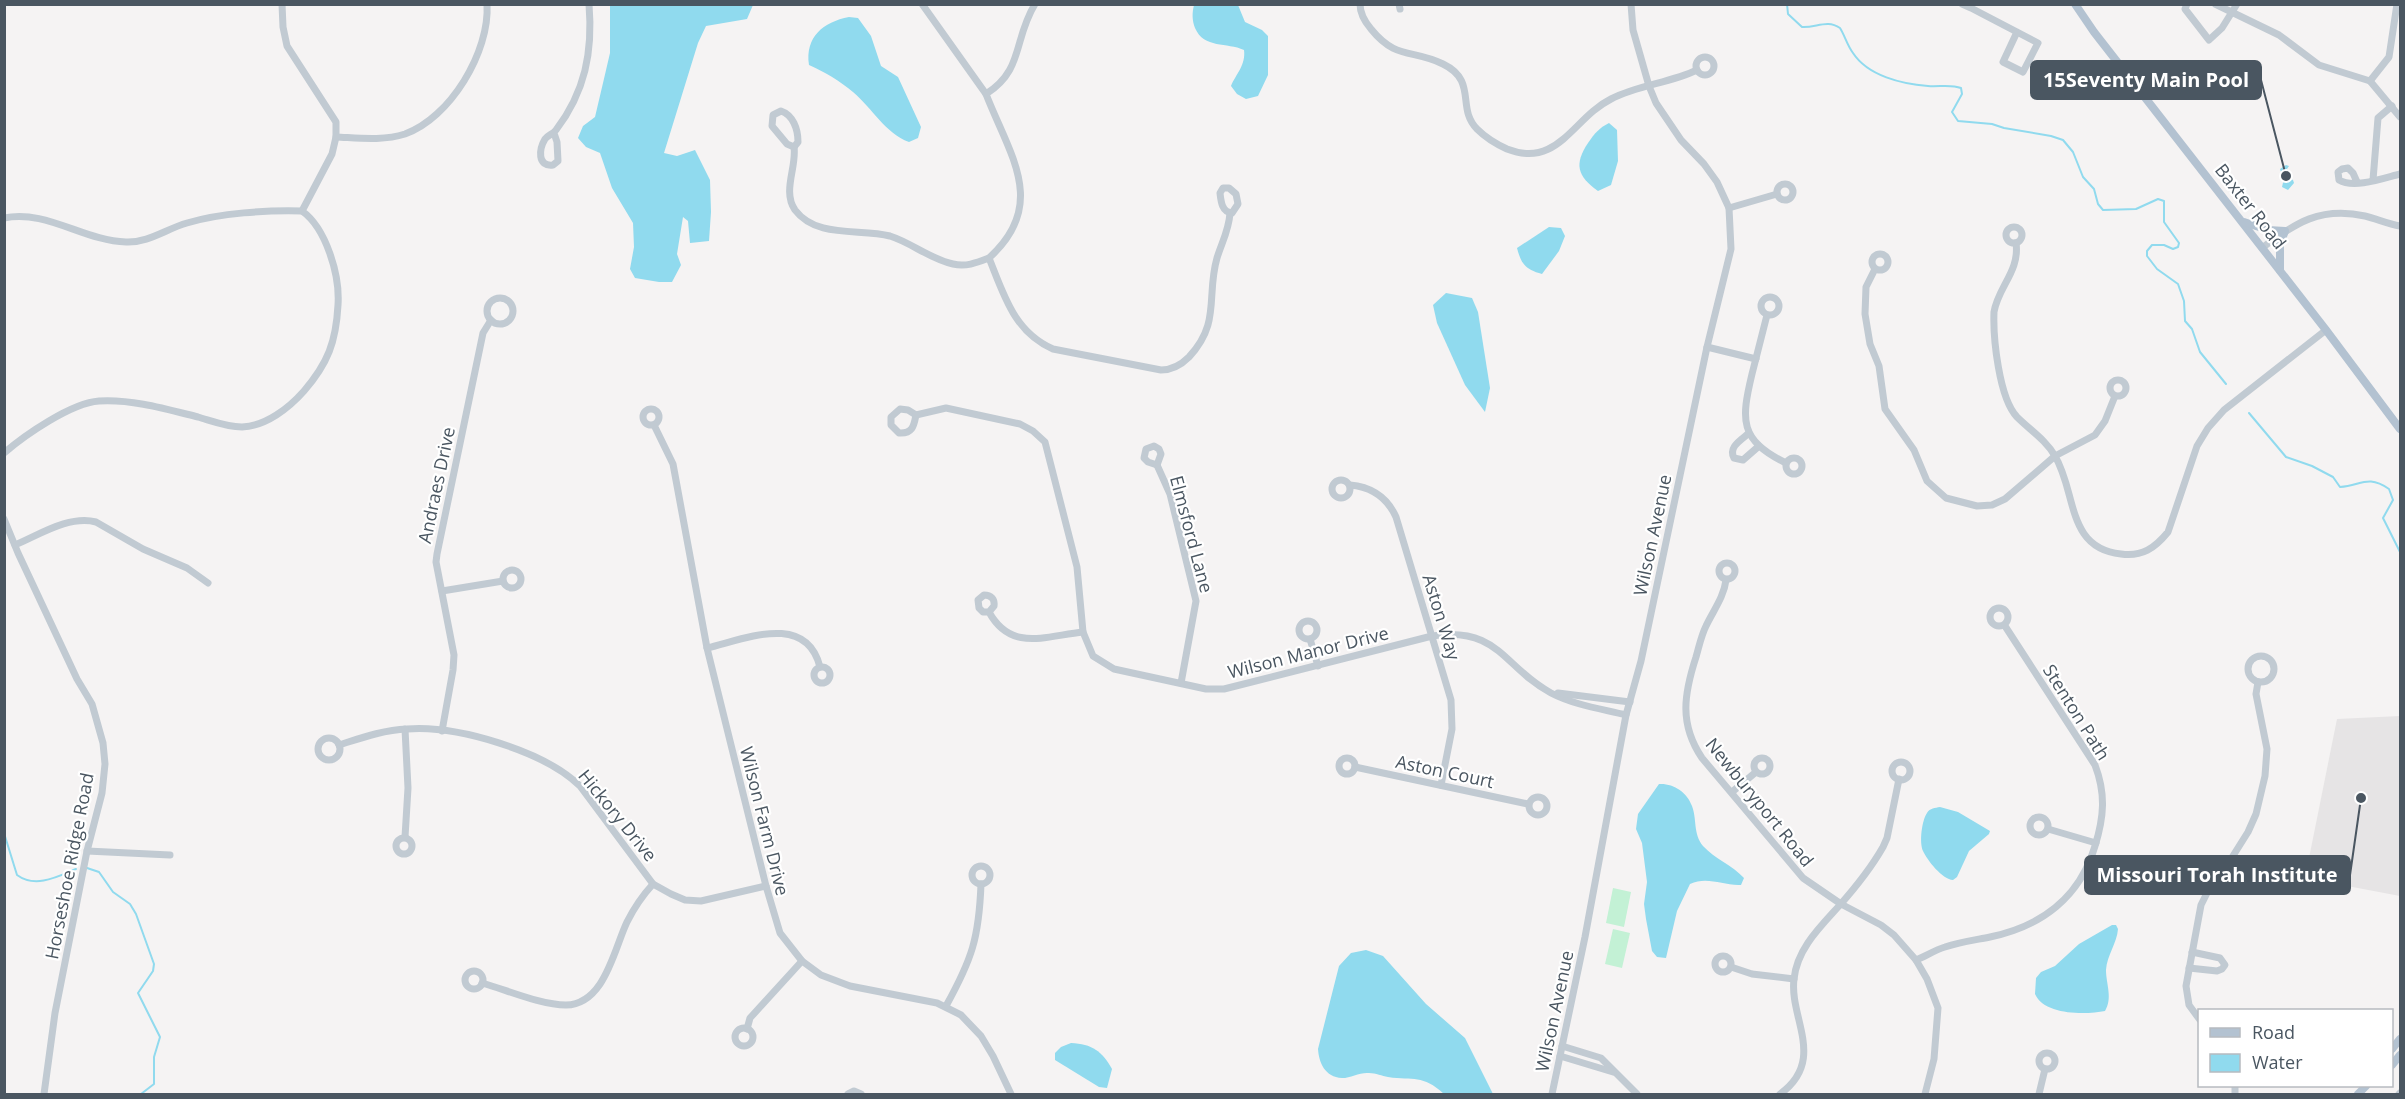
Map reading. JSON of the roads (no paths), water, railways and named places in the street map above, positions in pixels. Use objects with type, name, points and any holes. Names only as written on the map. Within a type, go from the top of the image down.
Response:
[{"type":"main road","name":"Baxter Road","points":[[2075,4],[2094,32],[2280,270],[2400,429]]},
{"type":"main road","points":[[2241,220],[2266,229],[2285,231],[2280,244],[2280,270]]},
{"type":"street","points":[[282,4],[287,46],[336,122],[336,137],[332,154],[302,210]]},
{"type":"street","points":[[336,137],[385,138],[418,128],[435,117],[461,87],[470,71],[488,15],[487,4]]},
{"type":"street","points":[[554,133],[573,104],[587,69],[591,36],[589,4]]},
{"type":"street","points":[[794,147],[787,144],[772,126],[772,118],[776,112],[784,112],[794,123],[798,142],[794,147],[795,156],[790,183],[791,199],[796,210],[814,224],[833,230],[875,233],[892,237],[932,257],[955,264],[975,264],[988,258],[1002,246],[1010,235],[1021,204],[1022,188],[1013,155],[986,94],[922,4]]},
{"type":"street","points":[[986,94],[1003,82],[1009,74],[1023,27],[1035,4]]},
{"type":"street","points":[[1360,4],[1363,18],[1380,41],[1392,49],[1443,64],[1454,71],[1466,90],[1467,114],[1474,127],[1483,135],[1515,152],[1529,154],[1547,151],[1566,137],[1588,114],[1613,97],[1697,70]]},
{"type":"street","name":"Wilson Avenue","points":[[1552,1095],[1626,715],[1652,609],[1707,347],[1731,249],[1729,208],[1717,182],[1704,164],[1681,140],[1656,103],[1649,86],[1634,30],[1631,4]]},
{"type":"street","points":[[1962,4],[2017,32],[2038,43],[2024,72],[2004,62],[2017,32]]},
{"type":"street","points":[[2187,4],[2185,9],[2209,40],[2222,28],[2237,4]]},
{"type":"street","points":[[2215,4],[2279,35],[2319,65],[2370,81],[2400,117]]},
{"type":"street","points":[[2370,81],[2389,57],[2397,4]]},
{"type":"street","points":[[2392,107],[2400,122]]},
{"type":"street","points":[[2373,180],[2378,118],[2392,107]]},
{"type":"street","points":[[2357,182],[2400,174]]},
{"type":"street","points":[[1729,208],[1777,194]]},
{"type":"street","points":[[4,218],[29,217],[99,238],[127,242],[154,237],[186,223],[217,217],[302,210],[323,234],[339,294],[337,326],[330,352],[317,376],[292,404],[274,417],[242,427],[162,408],[126,402],[97,401],[72,409],[4,453]]},
{"type":"street","points":[[988,258],[1017,321],[1037,341],[1053,349],[1169,370],[1180,365],[1191,355],[1210,323],[1216,262],[1229,228],[1230,213]]},
{"type":"street","points":[[2262,248],[2285,231],[2307,219],[2342,213],[2400,226]]},
{"type":"street","points":[[2016,243],[2014,267],[1996,301],[1994,312],[2002,387],[2006,401],[2016,416],[2044,440],[2055,456],[2063,471],[2076,519],[2091,543],[2100,549],[2116,554],[2136,555],[2146,552],[2168,532],[2197,446],[2208,428],[2224,410],[2326,330]]},
{"type":"street","points":[[1875,269],[1866,286],[1866,321],[1870,344],[1879,366],[1885,409],[1914,450],[1923,474],[1932,488],[1946,498],[1977,506],[1992,505],[2011,495],[2055,456],[2095,435],[2105,421],[2115,396]]},
{"type":"street","points":[[1767,315],[1744,409],[1749,433],[1759,446],[1786,463]]},
{"type":"street","name":"Andraes Drive","points":[[442,731],[454,655],[437,554],[483,333],[491,320]]},
{"type":"street","points":[[1707,347],[1756,359]]},
{"type":"street","name":"Wilson Manor Drive","points":[[916,415],[946,408],[1020,424],[1033,431],[1045,442],[1077,567],[1083,632],[1093,656],[1107,667],[1206,689],[1224,689],[1432,636],[1465,635],[1487,642],[1551,692],[1569,700],[1626,715]]},
{"type":"street","name":"Wilson Farm Drive","points":[[654,425],[673,464],[707,648],[766,886],[780,933],[802,961],[821,975],[849,986],[904,995],[946,1006],[962,1015],[981,1036],[1011,1095]]},
{"type":"street","points":[[1749,433],[1733,448],[1734,458],[1743,460],[1759,446]]},
{"type":"street","name":"Elmsford Lane","points":[[1157,465],[1170,494],[1196,601],[1181,683]]},
{"type":"street","name":"Aston Way","points":[[1350,485],[1370,489],[1386,500],[1392,508],[1432,636],[1452,711],[1452,729],[1441,785]]},
{"type":"street","name":"Horseshoe Ridge Road","points":[[4,519],[77,679],[92,704],[103,743],[105,764],[102,793],[87,851],[55,1013],[44,1095]]},
{"type":"street","points":[[15,545],[66,523],[88,520],[187,568],[208,583]]},
{"type":"street","name":"Newburyport Road","points":[[1726,580],[1725,589],[1705,628],[1685,698],[1687,724],[1695,748],[1803,878],[1841,904],[1894,935],[1916,960],[1927,979],[1938,1008],[1934,1059],[1925,1095]]},
{"type":"street","points":[[442,591],[503,581]]},
{"type":"street","points":[[989,612],[999,627],[1017,638],[1083,632]]},
{"type":"street","name":"Stenton Path","points":[[1916,960],[1944,947],[2015,930],[2059,905],[2075,889],[2085,874],[2103,818],[2102,784],[2095,765],[2005,626]]},
{"type":"street","points":[[707,648],[772,633],[789,634],[809,644],[817,656],[820,667]]},
{"type":"street","points":[[1310,639],[1318,666]]},
{"type":"street","points":[[2198,1018],[2189,1005],[2186,995],[2200,905],[2248,832],[2262,791],[2267,750],[2256,694],[2258,682]]},
{"type":"street","points":[[1551,692],[1630,702]]},
{"type":"street","points":[[405,729],[408,788],[405,837]]},
{"type":"street","name":"Hickory Drive","points":[[339,745],[380,733],[405,729],[442,731],[494,742],[523,752],[571,777],[653,884],[678,898],[701,901],[766,886]]},
{"type":"street","name":"Aston Court","points":[[1355,767],[1528,804]]},
{"type":"street","points":[[1732,792],[1756,772]]},
{"type":"street","points":[[1780,1095],[1792,1084],[1797,1075],[1804,1042],[1794,979],[1804,950],[1883,847],[1887,838],[1899,779]]},
{"type":"street","points":[[2048,828],[2096,843]]},
{"type":"street","points":[[87,851],[170,855]]},
{"type":"street","points":[[482,983],[558,1004],[577,1003],[586,999],[602,982],[628,920],[653,884]]},
{"type":"street","points":[[946,1006],[972,953],[980,916],[981,884]]},
{"type":"street","points":[[2189,968],[2217,971],[2225,965],[2220,957],[2192,952]]},
{"type":"street","points":[[747,1029],[750,1018],[802,961]]},
{"type":"street","points":[[1731,967],[1752,974],[1794,979]]},
{"type":"street","points":[[1562,1046],[1601,1058],[1637,1095]]},
{"type":"street","points":[[1560,1056],[1613,1072]]},
{"type":"street","points":[[2039,1095],[2045,1069]]},
{"type":"street","points":[[848,1095],[854,1091],[861,1095]]},
{"type":"water","points":[[610,5],[753,5],[747,19],[706,26],[698,43],[664,153],[677,156],[695,150],[710,180],[709,241],[690,243],[688,221],[683,217],[677,254],[681,265],[672,282],[635,278],[630,269],[634,247],[633,223],[612,188],[600,153],[586,147],[578,138],[583,126],[595,117],[610,53]]},
{"type":"water","points":[[1194,5],[1238,5],[1245,22],[1262,30],[1268,36],[1268,75],[1258,96],[1246,99],[1237,94],[1231,86],[1242,65],[1244,50],[1210,42],[1199,35],[1193,22]]},
{"type":"water","points":[[849,17],[858,18],[871,36],[881,66],[898,77],[921,127],[918,138],[909,142],[893,133],[848,88],[809,65],[810,46],[818,32],[831,23]]},
{"type":"water","points":[[1609,123],[1617,130],[1618,161],[1611,185],[1598,191],[1582,175],[1579,163],[1591,139]]},
{"type":"water","points":[[2286,165],[2289,166],[2287,169],[2292,174],[2288,177],[2294,183],[2288,190],[2282,187],[2285,174],[2280,169]]},
{"type":"water","points":[[1549,227],[1561,228],[1565,236],[1559,251],[1542,274],[1525,265],[1517,248]]},
{"type":"water","points":[[1446,293],[1472,298],[1478,312],[1490,388],[1485,412],[1465,385],[1437,323],[1433,305]]},
{"type":"water","points":[[1659,784],[1674,787],[1687,797],[1692,806],[1696,831],[1703,846],[1744,878],[1741,885],[1709,881],[1690,884],[1677,911],[1666,958],[1657,957],[1652,951],[1644,904],[1647,882],[1642,843],[1636,829],[1638,814]]},
{"type":"water","points":[[1940,807],[1958,812],[1990,831],[1969,851],[1957,877],[1953,880],[1945,877],[1936,869],[1925,855],[1921,842],[1925,816],[1933,808]]},
{"type":"water","points":[[2112,925],[2116,925],[2118,929],[2106,970],[2109,996],[2105,1011],[2066,1012],[2056,1010],[2040,1001],[2035,994],[2036,978],[2041,972],[2055,966],[2079,944]]},
{"type":"water","points":[[1366,950],[1383,956],[1426,1004],[1465,1038],[1493,1094],[1444,1094],[1430,1083],[1423,1081],[1374,1073],[1342,1078],[1327,1072],[1318,1049],[1339,966],[1351,953]]},
{"type":"water","points":[[1071,1043],[1091,1047],[1104,1057],[1112,1069],[1107,1088],[1099,1087],[1055,1060],[1055,1053],[1061,1047]]},
{"type":"waterway","points":[[1787,4],[1788,14],[1802,27],[1831,24],[1840,28],[1859,61],[1876,73],[1907,83],[1961,88],[1962,94],[1952,112],[1958,121],[1992,124],[2063,140],[2073,152],[2083,177],[2094,189],[2098,204],[2103,210],[2136,209],[2158,199],[2164,201],[2164,222],[2179,243],[2178,247],[2173,249],[2164,245],[2152,245],[2147,251],[2147,256],[2157,269],[2178,284],[2184,301],[2185,321],[2192,329],[2200,352],[2226,384]]},
{"type":"waterway","points":[[2249,413],[2286,457],[2312,466],[2333,477],[2340,487],[2375,482],[2389,489],[2393,500],[2383,518],[2400,552]]},
{"type":"waterway","points":[[4,833],[17,875],[24,879],[47,880],[76,869]]},
{"type":"waterway","points":[[87,868],[99,872],[113,892],[130,904],[136,914],[154,964],[153,971],[138,993],[160,1037],[154,1057],[154,1084],[141,1094]]},
{"type":"place","name":"15Seventy Main Pool","points":[[2286,176]]},
{"type":"place","name":"Missouri Torah Institute","points":[[2361,798]]}]
